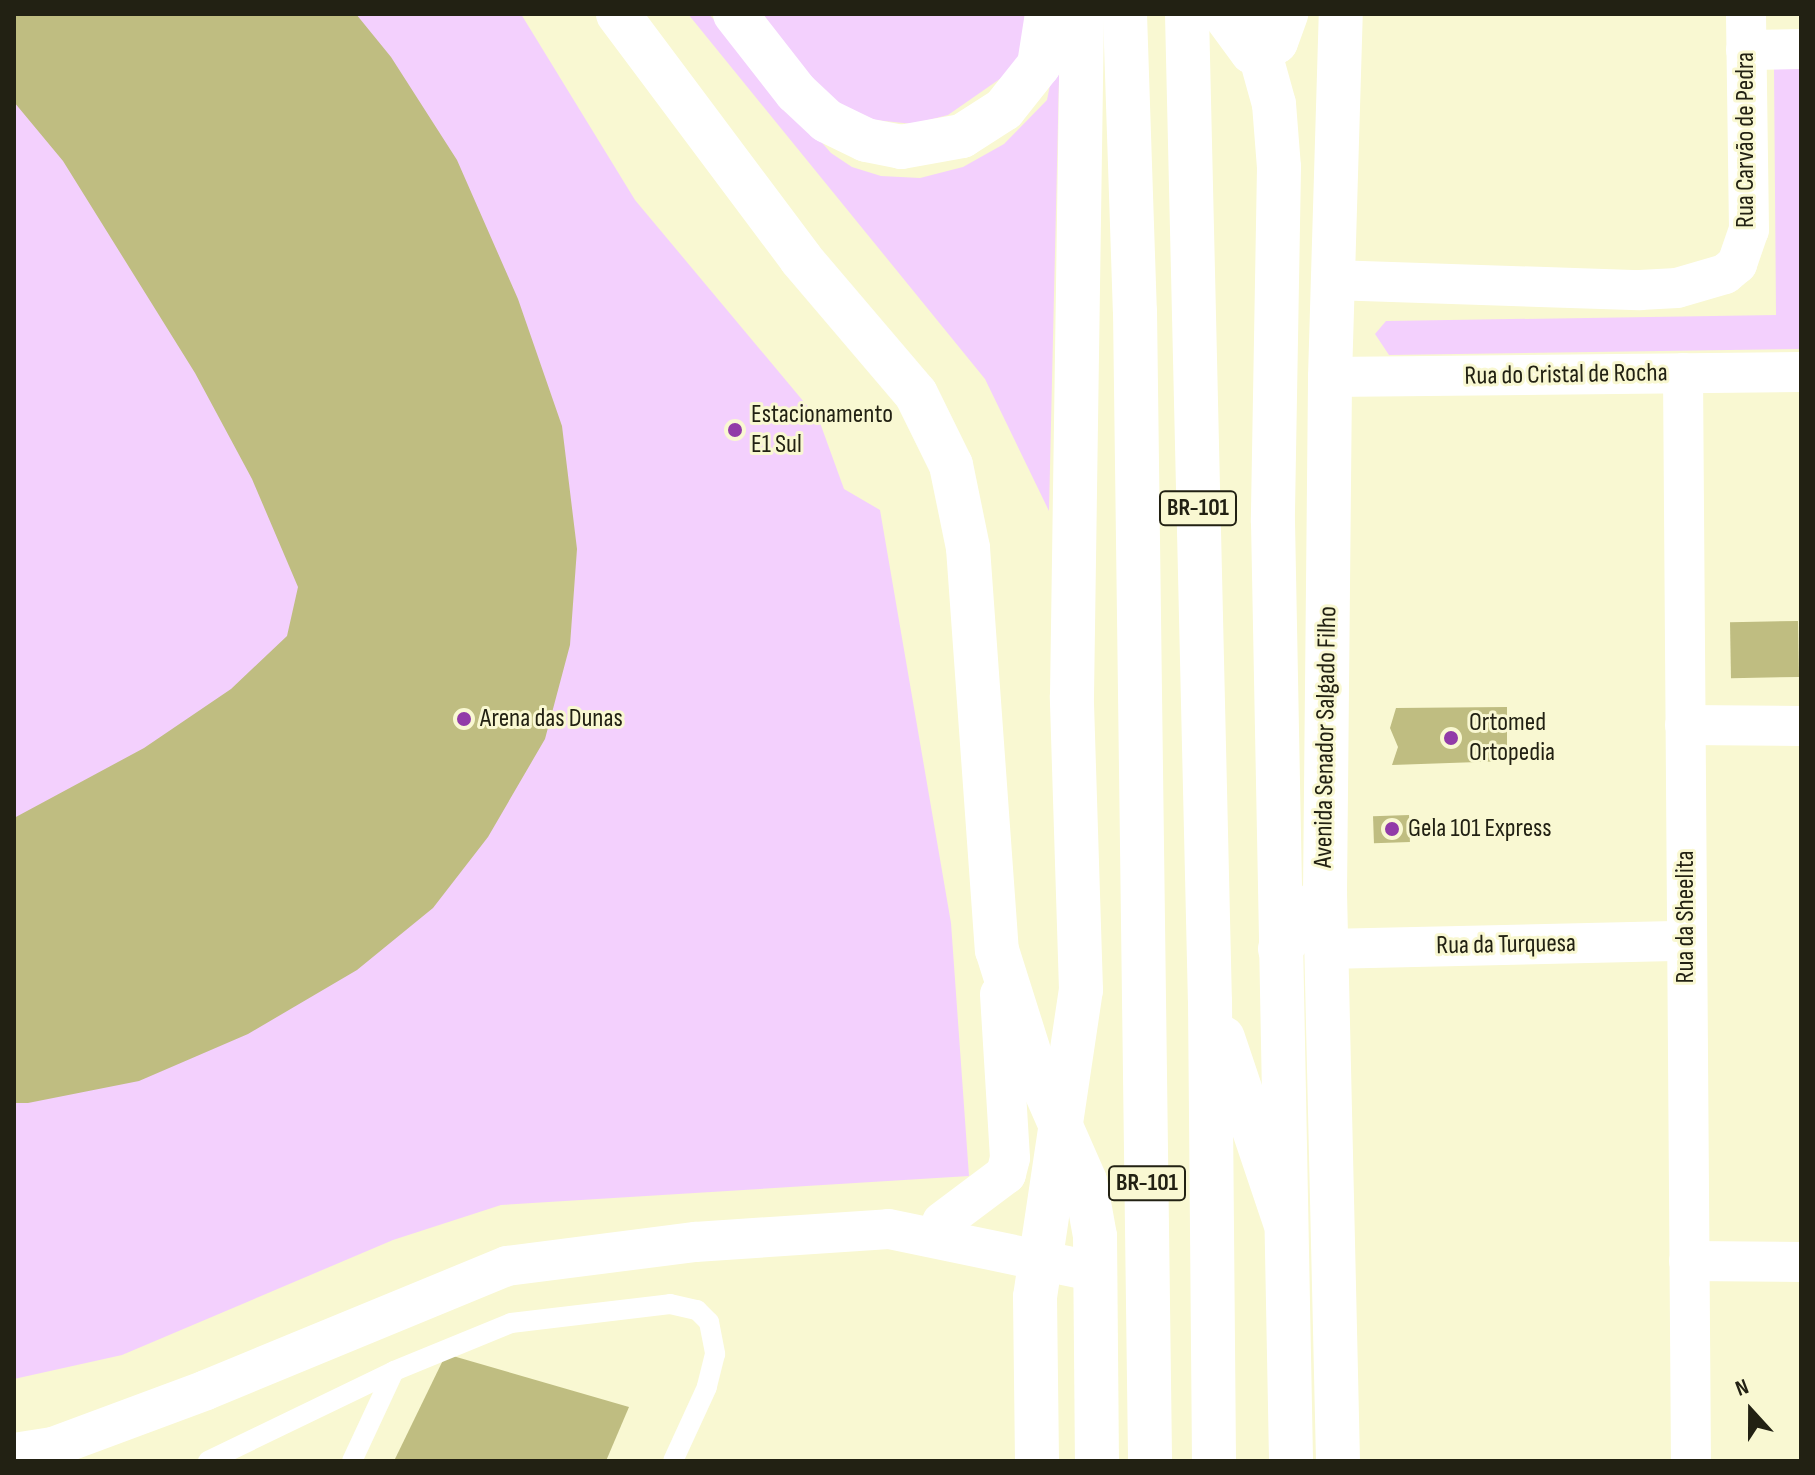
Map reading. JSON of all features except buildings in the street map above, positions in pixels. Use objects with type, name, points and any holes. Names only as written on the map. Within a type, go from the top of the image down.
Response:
[{"type":"main road","points":[[618,14],[801,259],[916,394],[951,465],[968,548],[997,950],[1031,1058],[1085,1181],[1096,1272],[1097,1461]]},
{"type":"main road","points":[[735,14],[796,92],[827,121],[866,140],[901,147],[962,136],[1004,109],[1039,65],[1047,14]]},
{"type":"main road","points":[[1037,1461],[1035,1297],[1081,990],[1072,696],[1082,14]]},
{"type":"main road","name":"BR-101","points":[[1125,14],[1135,311],[1150,1461]]},
{"type":"main road","name":"BR-101","points":[[1187,14],[1210,1001],[1214,1461]]},
{"type":"main road","points":[[1224,14],[1252,52],[1276,42],[1286,14]]},
{"type":"main road","points":[[1249,14],[1274,104],[1279,167],[1273,522],[1291,1461]]},
{"type":"main road","name":"Avenida Senador Salgado Filho","points":[[1338,1461],[1325,893],[1330,377],[1341,14]]},
{"type":"main road","points":[[1280,949],[1325,893]]},
{"type":"main road","points":[[1210,1001],[1285,1222]]},
{"type":"street","points":[[1746,32],[1801,49]]},
{"type":"street","name":"Rua Carvão de Pedra","points":[[1332,280],[1640,290],[1712,280],[1737,264],[1749,230],[1746,32]]},
{"type":"street","name":"Rua do Cristal de Rocha","points":[[1330,377],[1801,372]]},
{"type":"street","name":"Rua da Sheelita","points":[[1683,373],[1691,1461]]},
{"type":"street","points":[[1685,725],[1801,726]]},
{"type":"street","name":"Rua da Turquesa","points":[[1326,949],[1685,941]]},
{"type":"street","points":[[926,1226],[996,1186],[1010,1158],[997,950]]},
{"type":"street","points":[[14,1453],[53,1447],[206,1390],[507,1266],[695,1242],[926,1226],[1085,1181]]},
{"type":"street","points":[[926,1226],[1096,1272]]},
{"type":"street","points":[[1689,1261],[1801,1262]]},
{"type":"lane","points":[[208,1461],[394,1371],[511,1323],[670,1304],[697,1310],[709,1322],[715,1354],[707,1387],[673,1461]]},
{"type":"lane","points":[[352,1461],[394,1371]]},
{"type":"lane","points":[[252,1461],[260,1438]]},
{"type":"shaded area","name":"Arena das Dunas","points":[[14,14],[521,14],[635,200],[819,420],[844,489],[880,510],[951,923],[969,1176],[501,1205],[393,1240],[122,1355],[14,1379]]},
{"type":"shaded area","points":[[688,14],[709,14],[831,153],[852,167],[881,176],[920,178],[963,167],[1004,144],[1047,100],[1060,35],[1049,511],[985,379]]},
{"type":"shaded area","points":[[755,14],[1034,14],[1017,67],[948,115],[913,124],[875,120],[829,100]]},
{"type":"shaded area","points":[[1801,68],[1801,349],[1389,355],[1375,334],[1386,321],[1776,315],[1774,69]]},
{"type":"place","name":"Estacionamento E1 Sul","points":[[735,430]]},
{"type":"place","name":"Arena das Dunas","points":[[464,719]]},
{"type":"place","name":"Ortomed Ortopedia","points":[[1451,738]]},
{"type":"place","name":"Gela 101 Express","points":[[1392,829]]}]
